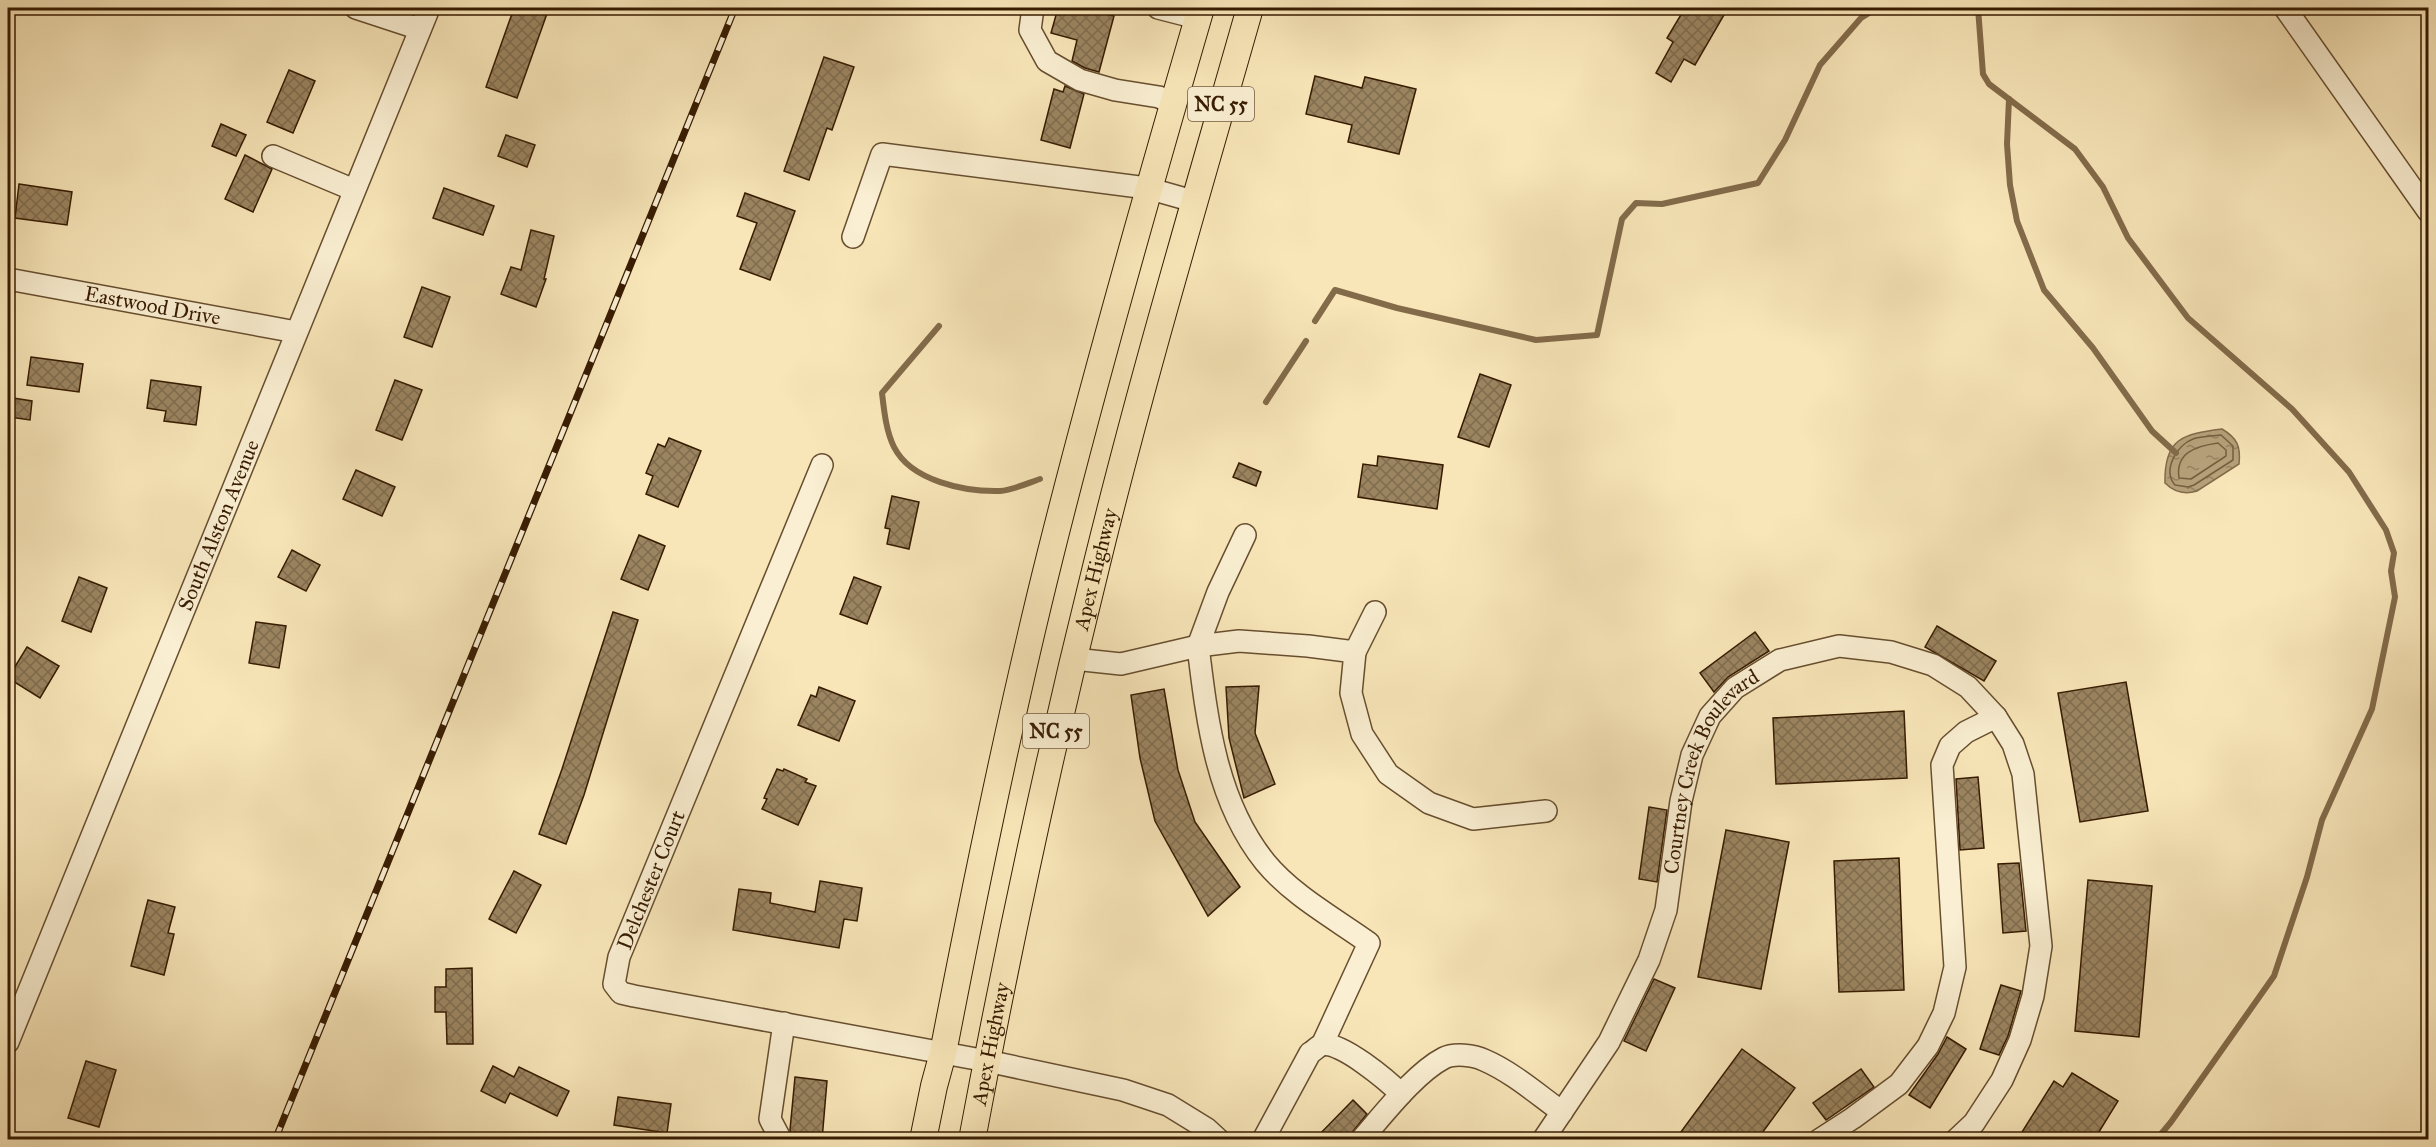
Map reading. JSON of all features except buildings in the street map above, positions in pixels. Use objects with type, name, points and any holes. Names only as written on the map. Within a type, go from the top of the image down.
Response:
[{"type":"main road","name":"Apex Highway","points":[[972,1140],[1049,759],[1137,405],[1193,201],[1250,8]]},
{"type":"main road","name":"NC 55","points":[[923,1140],[1005,751],[1049,559],[1147,189],[1199,13]]},
{"type":"street","points":[[356,8],[420,29]]},
{"type":"street","name":"South Alston Avenue","points":[[8,1042],[429,8]]},
{"type":"street","points":[[1033,8],[1030,30],[1047,61],[1080,80],[1172,103]]},
{"type":"street","points":[[1158,8],[1199,13]]},
{"type":"street","points":[[2284,8],[2428,212]]},
{"type":"street","points":[[853,237],[882,154],[1147,189],[1193,201]]},
{"type":"street","points":[[273,156],[354,190]]},
{"type":"street","name":"Eastwood Drive","points":[[8,279],[296,332]]},
{"type":"street","name":"Delchester Court","points":[[822,465],[619,957],[614,984],[621,993],[943,1053]]},
{"type":"street","points":[[1245,535],[1218,592],[1198,646],[1207,718],[1219,770],[1239,822],[1265,862],[1299,894],[1369,942],[1322,1045],[1310,1053],[1263,1140]]},
{"type":"street","points":[[1375,612],[1355,652],[1351,693],[1362,734],[1388,774],[1429,803],[1473,819],[1546,811]]},
{"type":"street","points":[[1074,659],[1121,664],[1198,646],[1239,641],[1355,652]]},
{"type":"street","name":"Courtney Creek Boulevard","points":[[1543,1140],[1609,1042],[1649,960],[1666,910],[1681,801],[1692,755],[1710,716],[1735,688],[1780,660],[1839,646],[1892,652],[1933,665],[1968,687],[1996,717],[2013,744],[2023,774],[2041,945],[2033,996],[2020,1040],[2001,1080],[1974,1123],[1956,1140]]},
{"type":"street","points":[[1819,1140],[1853,1119],[1899,1084],[1928,1046],[1944,1013],[1955,967],[1942,765],[1950,746],[1966,732],[1996,717]]},
{"type":"street","points":[[781,1140],[770,1119],[783,1023]]},
{"type":"street","points":[[1322,1045],[1332,1045],[1346,1053],[1385,1079],[1401,1094]]},
{"type":"street","points":[[943,1053],[1075,1078],[1142,1096],[1168,1105],[1207,1129],[1219,1140]]},
{"type":"street","points":[[1361,1140],[1401,1094],[1445,1057],[1464,1055],[1482,1059],[1500,1068],[1562,1112]]},
{"type":"water","points":[[2222,429],[2237,443],[2239,464],[2197,491],[2180,492],[2165,483],[2168,456],[2178,441],[2196,433]]},
{"type":"waterway","points":[[1315,321],[1335,290],[1397,308],[1536,340],[1597,335],[1622,219],[1636,203],[1662,204],[1758,183],[1785,140],[1820,65],[1861,18],[1877,8]]},
{"type":"waterway","points":[[1978,8],[1983,74],[1989,84],[2075,149],[2103,187],[2128,238],[2188,318],[2292,409],[2349,472],[2386,530],[2394,553],[2391,571],[2395,597],[2372,709],[2322,820],[2307,877],[2274,976],[2156,1140]]},
{"type":"waterway","points":[[2009,99],[2007,144],[2010,185],[2017,221],[2044,290],[2093,348],[2152,431],[2176,453]]},
{"type":"waterway","points":[[939,326],[882,393],[887,427],[894,447],[902,459],[913,468],[940,482],[956,486],[1000,491],[1040,479]]},
{"type":"waterway","points":[[1266,402],[1306,341]]},
{"type":"railway","points":[[275,1140],[735,8]]}]
